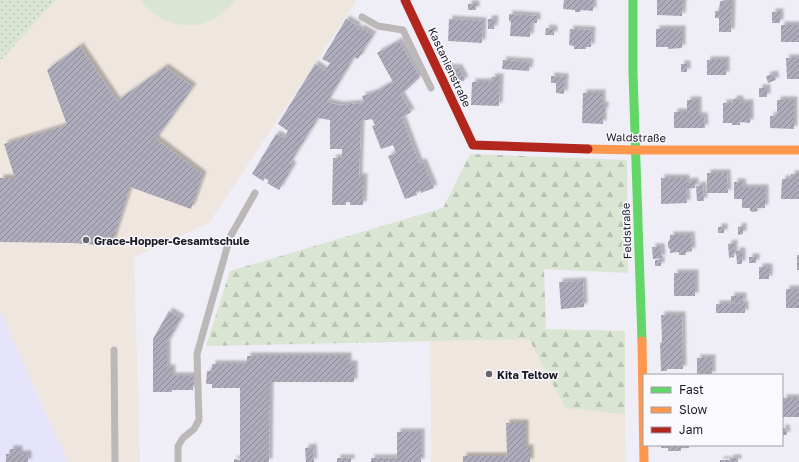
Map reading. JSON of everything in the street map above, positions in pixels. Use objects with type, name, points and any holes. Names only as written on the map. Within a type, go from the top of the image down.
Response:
[{"type":"street","name":"Kastanienstraße","points":[[404,0],[473,145]]},
{"type":"street","name":"Feldstraße","points":[[633,0],[633,73],[643,422]]},
{"type":"street","name":"Waldstraße","points":[[473,145],[635,150],[799,150]]},
{"type":"street","name":"Feldstraße","points":[[644,446],[644,462]]},
{"type":"lane","points":[[362,17],[378,26],[404,30],[431,88]]},
{"type":"lane","points":[[178,462],[178,446],[183,438],[194,429],[199,420],[197,354],[230,237],[255,193]]},
{"type":"lane","points":[[114,350],[115,462]]},
{"type":"shaded area","name":"Grace-Hopper-Gesamtschule","points":[[56,0],[357,0],[209,223],[134,257],[140,462],[68,462],[0,311],[0,61]]},
{"type":"shaded area","points":[[0,311],[40,401],[68,462],[0,462]]},
{"type":"shaded area","name":"Kita Teltow","points":[[530,339],[565,408],[625,414],[626,462],[431,462],[430,341]]},
{"type":"green space","points":[[0,0],[56,0],[0,61]]},
{"type":"green space","points":[[140,0],[236,0],[224,12],[209,21],[200,24],[181,25],[162,19],[154,14]]},
{"type":"green space","points":[[470,154],[627,160],[628,273],[544,269],[546,329],[625,331],[625,414],[565,408],[529,339],[206,346],[230,271],[443,208]]},
{"type":"building","points":[[564,0],[593,0],[593,11],[581,10],[580,12],[575,12],[575,10],[563,9]]},
{"type":"building","points":[[657,0],[683,0],[682,16],[657,15]]},
{"type":"building","points":[[720,1],[732,1],[731,32],[719,32],[719,18],[715,18],[715,11],[719,11]]},
{"type":"building","points":[[468,4],[476,4],[476,10],[468,10]]},
{"type":"building","points":[[772,12],[780,12],[780,23],[772,23]]},
{"type":"building","points":[[509,14],[537,16],[537,23],[531,23],[530,37],[510,36],[511,22],[509,21]]},
{"type":"building","points":[[346,19],[358,26],[356,28],[360,30],[361,28],[373,35],[358,59],[354,57],[327,102],[340,105],[364,103],[362,96],[373,93],[393,82],[377,53],[399,41],[420,77],[401,95],[411,112],[402,118],[419,163],[423,162],[434,188],[421,193],[421,191],[416,192],[417,195],[405,199],[388,156],[396,153],[393,145],[381,149],[372,126],[375,125],[372,119],[361,121],[359,177],[364,177],[363,205],[350,205],[350,202],[346,202],[346,205],[332,205],[333,158],[342,158],[342,149],[330,149],[330,120],[318,118],[290,163],[293,166],[279,190],[267,183],[269,181],[265,178],[263,181],[252,174],[276,134],[284,138],[288,131],[278,124],[315,64],[325,71],[330,63],[322,59]]},
{"type":"building","points":[[449,19],[483,21],[482,43],[448,41]]},
{"type":"building","points":[[488,19],[495,19],[494,29],[488,29]]},
{"type":"building","points":[[781,25],[799,25],[799,42],[781,42]]},
{"type":"building","points":[[546,28],[554,29],[554,35],[545,35]]},
{"type":"building","points":[[570,29],[592,30],[591,47],[586,47],[586,49],[574,49],[574,46],[569,45]]},
{"type":"building","points":[[656,29],[682,29],[682,48],[668,49],[668,47],[656,47]]},
{"type":"building","points":[[80,46],[117,101],[165,67],[193,87],[156,139],[203,175],[191,209],[130,187],[111,246],[73,243],[0,242],[0,178],[15,178],[4,144],[67,125],[47,70]]},
{"type":"building","points":[[786,58],[799,58],[799,79],[787,79]]},
{"type":"building","points":[[503,60],[530,62],[529,71],[502,69]]},
{"type":"building","points":[[707,60],[726,60],[726,75],[707,75]]},
{"type":"building","points":[[681,64],[687,64],[687,72],[681,72]]},
{"type":"building","points":[[444,67],[459,68],[465,80],[454,85]]},
{"type":"building","points":[[774,74],[776,80],[768,83],[766,76]]},
{"type":"building","points":[[551,76],[565,77],[564,94],[556,93],[556,83],[551,83]]},
{"type":"building","points":[[492,77],[500,77],[499,106],[471,105],[472,82],[491,82]]},
{"type":"building","points":[[759,88],[767,88],[767,97],[759,97]]},
{"type":"building","points":[[583,93],[602,93],[602,105],[605,105],[605,111],[603,111],[603,124],[582,123]]},
{"type":"building","points":[[734,99],[739,99],[741,103],[750,103],[750,123],[740,122],[740,125],[732,125],[732,123],[723,123],[723,103],[732,103]]},
{"type":"building","points":[[687,100],[698,100],[698,116],[704,116],[705,128],[674,128],[674,112],[687,112]]},
{"type":"building","points":[[777,100],[794,100],[794,129],[770,128],[770,116],[777,116]]},
{"type":"building","points":[[707,173],[727,173],[728,193],[707,193]]},
{"type":"building","points":[[791,174],[799,174],[799,199],[781,199],[782,179],[791,179]]},
{"type":"building","points":[[661,178],[686,178],[686,182],[695,181],[695,188],[686,189],[687,203],[661,204]]},
{"type":"building","points":[[734,182],[742,182],[743,188],[765,188],[765,208],[757,208],[758,211],[753,212],[750,211],[750,208],[742,208],[742,199],[734,199]]},
{"type":"building","points":[[703,185],[704,201],[697,201],[696,186]]},
{"type":"building","points":[[743,226],[743,234],[738,235],[738,227]]},
{"type":"building","points":[[718,227],[724,227],[724,233],[718,233]]},
{"type":"building","points":[[670,235],[691,235],[692,251],[686,252],[686,255],[679,255],[679,252],[670,253],[668,242]]},
{"type":"building","points":[[734,243],[734,257],[729,258],[728,244]]},
{"type":"building","points":[[652,247],[661,247],[662,258],[653,259]]},
{"type":"building","points":[[736,251],[742,251],[742,264],[737,264]]},
{"type":"building","points":[[797,255],[799,255],[799,270],[797,270]]},
{"type":"building","points":[[749,257],[756,257],[756,263],[749,263]]},
{"type":"building","points":[[655,260],[661,260],[661,266],[655,266]]},
{"type":"building","points":[[759,267],[769,267],[769,279],[759,279]]},
{"type":"building","points":[[674,273],[695,273],[695,296],[674,296]]},
{"type":"building","points":[[583,281],[584,307],[561,309],[559,282]]},
{"type":"building","points":[[786,289],[799,289],[799,308],[786,308]]},
{"type":"building","points":[[731,296],[743,296],[743,303],[731,303]]},
{"type":"building","points":[[716,304],[745,304],[745,313],[716,313]]},
{"type":"building","points":[[169,311],[181,318],[167,343],[167,368],[172,368],[172,376],[193,376],[193,390],[153,392],[153,339]]},
{"type":"building","points":[[661,315],[682,315],[683,369],[667,369],[667,371],[661,371]]},
{"type":"building","points":[[247,356],[348,356],[348,364],[354,364],[354,382],[270,382],[269,462],[234,462],[234,459],[240,460],[240,388],[212,388],[212,384],[206,384],[207,371],[212,371],[212,364],[247,364]]},
{"type":"building","points":[[697,358],[712,358],[712,374],[697,374]]},
{"type":"building","points":[[783,398],[799,398],[799,417],[783,417]]},
{"type":"building","points":[[506,423],[525,423],[525,448],[530,448],[530,462],[463,462],[463,456],[507,456]]},
{"type":"building","points":[[783,428],[786,428],[787,435],[783,435]]},
{"type":"building","points":[[397,432],[421,432],[421,462],[371,462],[371,458],[397,458]]},
{"type":"building","points":[[661,446],[689,446],[689,448],[681,448],[681,451],[668,451],[668,448],[661,448]]},
{"type":"building","points":[[313,447],[314,462],[306,462],[305,448]]},
{"type":"building","points":[[10,449],[19,449],[19,454],[28,454],[28,462],[6,462],[6,454],[10,454]]},
{"type":"building","points":[[337,458],[351,458],[351,462],[337,462]]},
{"type":"building","points":[[730,458],[738,458],[738,462],[720,462],[720,460],[730,460]]},
{"type":"traffic: fast","points":[[633,0],[633,73],[642,341]]},
{"type":"traffic: slow","points":[[588,149],[799,150]]},
{"type":"traffic: slow","points":[[642,341],[643,402]]},
{"type":"traffic: slow","points":[[644,446],[644,462]]},
{"type":"traffic: jam","points":[[405,0],[473,145],[588,149]]},
{"type":"place","name":"Grace-Hopper-Gesamtschule","points":[[86,240]]},
{"type":"place","name":"Kita Teltow","points":[[489,374]]}]
